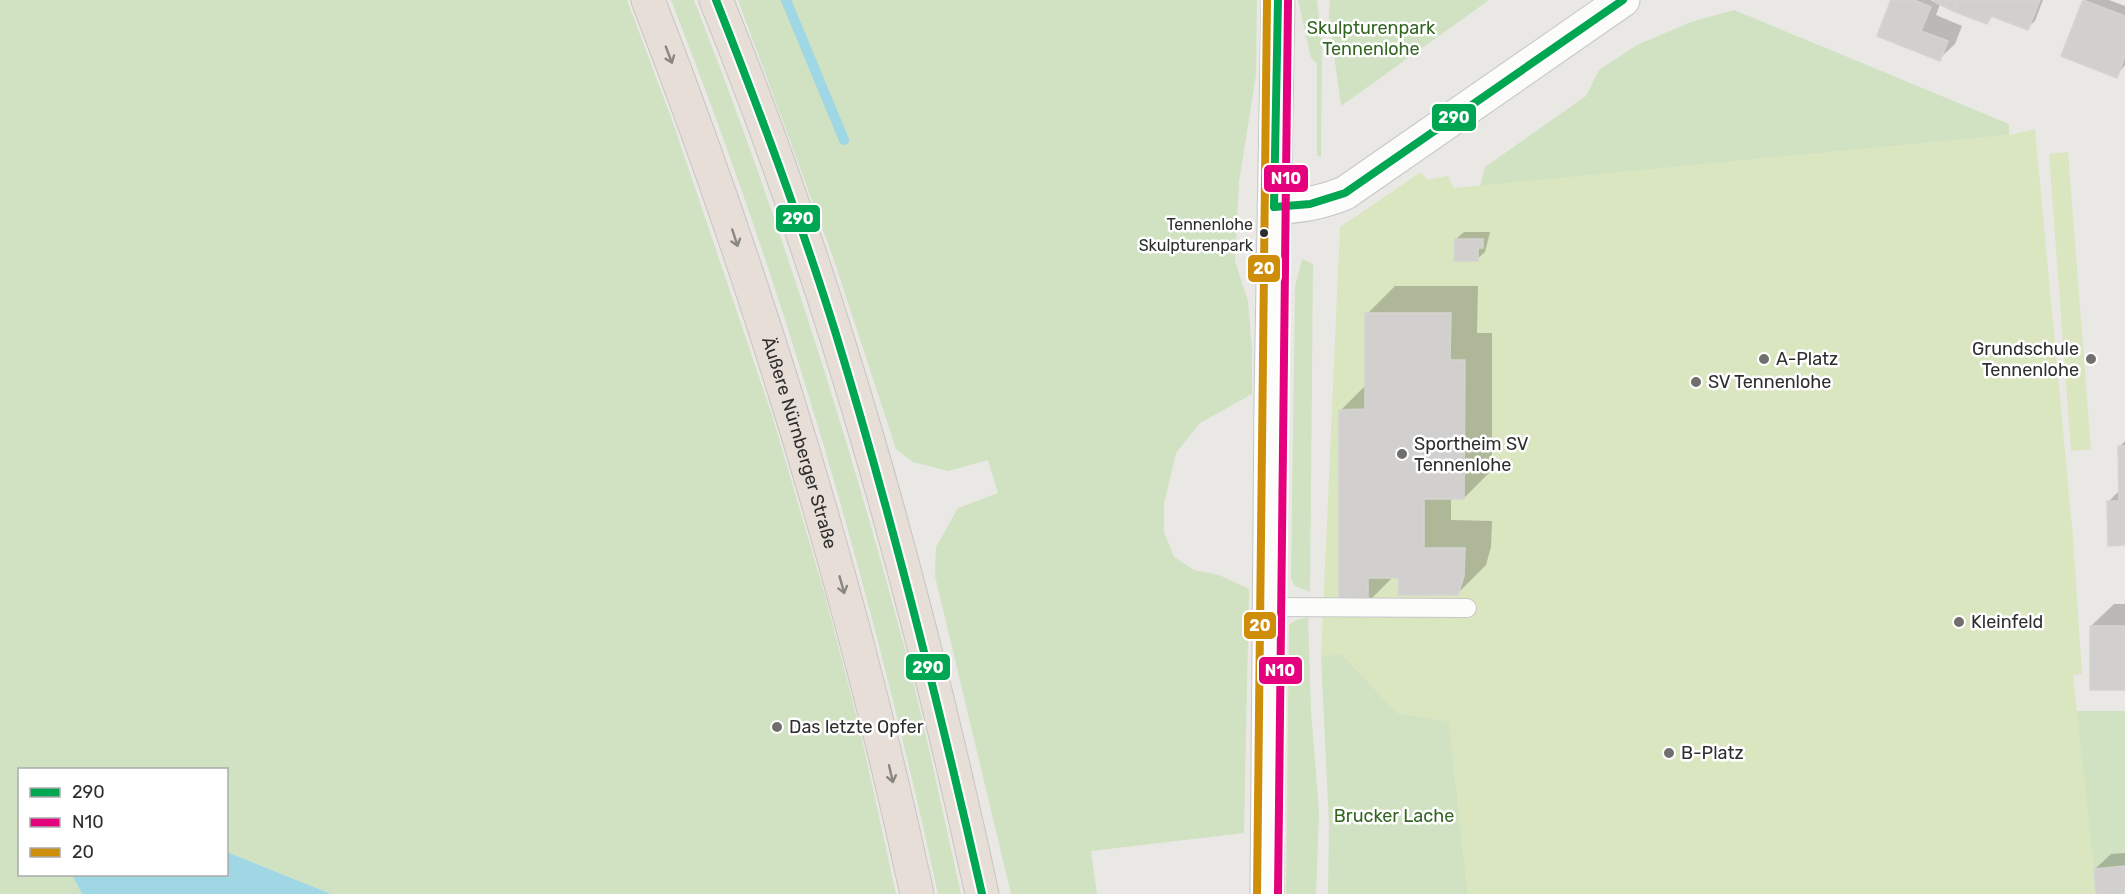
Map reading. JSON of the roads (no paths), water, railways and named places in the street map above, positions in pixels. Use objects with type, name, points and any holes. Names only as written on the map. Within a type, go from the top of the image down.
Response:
[{"type":"highway","name":"Äußere Nürnberger Straße","points":[[648,0],[718,184],[804,447],[867,676],[918,894]]},
{"type":"highway","points":[[716,0],[746,74],[825,301],[889,512],[982,894]]},
{"type":"street","points":[[1267,894],[1278,0]]},
{"type":"street","points":[[1274,207],[1307,206],[1345,194],[1623,0]]},
{"type":"lane","points":[[1270,607],[1467,608]]},
{"type":"water","points":[[228,852],[331,894],[82,894],[73,876],[228,876]]},
{"type":"waterway","points":[[786,0],[844,140]]},
{"type":"place","name":"Tennenlohe Skulpturenpark","points":[[1264,233]]},
{"type":"place","name":"A-Platz","points":[[1764,359]]},
{"type":"place","name":"Grundschule Tennenlohe","points":[[2091,359]]},
{"type":"place","name":"SV Tennenlohe","points":[[1696,382]]},
{"type":"place","name":"Sportheim SV Tennenlohe","points":[[1402,454]]},
{"type":"place","name":"Kleinfeld","points":[[1959,622]]},
{"type":"place","name":"Das letzte Opfer","points":[[777,727]]},
{"type":"place","name":"B-Platz","points":[[1669,753]]},
{"type":"park label","name":"Skulpturenpark Tennenlohe","points":[[1371,38]]},
{"type":"park label","name":"Brucker Lache","points":[[1394,816]]}]
